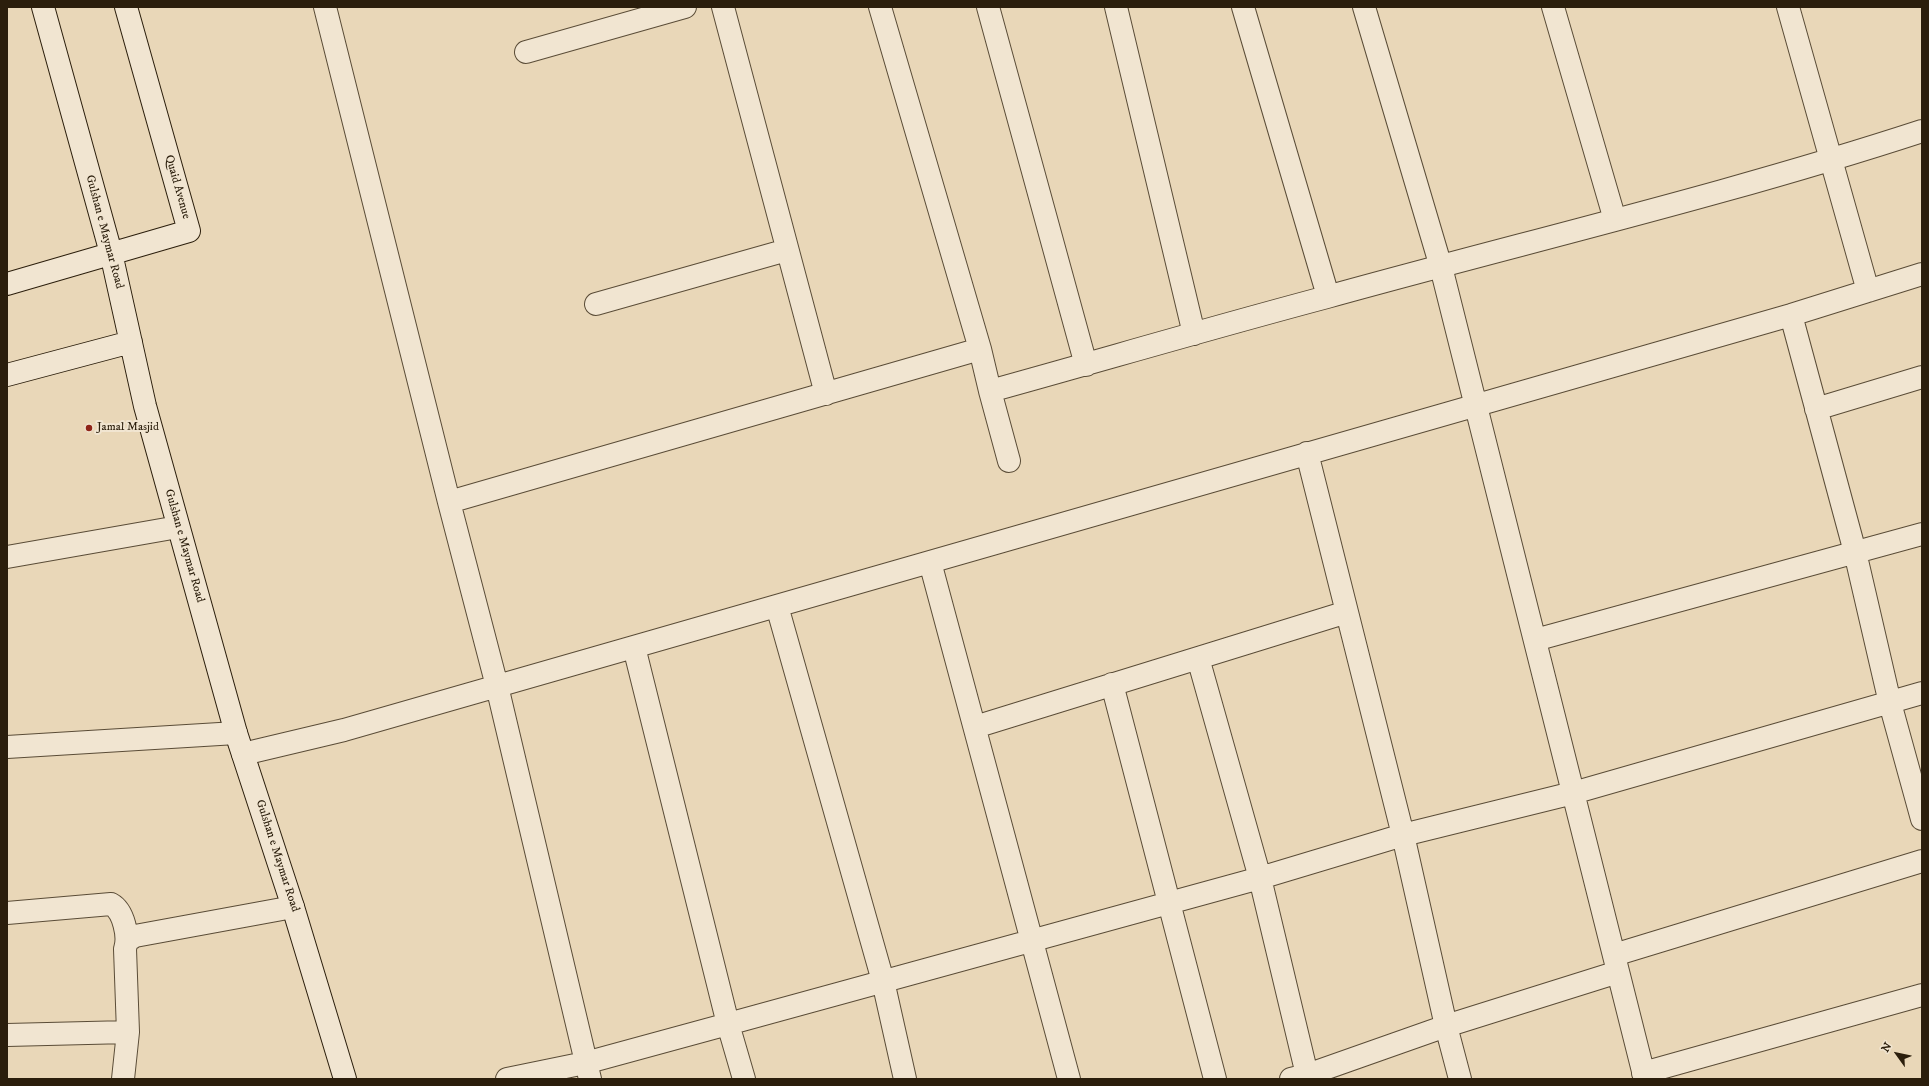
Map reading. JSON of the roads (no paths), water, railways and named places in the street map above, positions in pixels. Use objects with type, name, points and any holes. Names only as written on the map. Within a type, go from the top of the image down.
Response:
[{"type":"street","name":"Gulshan e Maymar Road","points":[[43,7],[111,253],[145,406],[236,733],[293,907],[345,1079]]},
{"type":"street","name":"Quaid Avenue","points":[[7,284],[189,231],[126,7]]},
{"type":"street","points":[[325,7],[449,502],[497,686],[587,1071]]},
{"type":"street","points":[[526,52],[684,7]]},
{"type":"street","points":[[723,7],[826,394]]},
{"type":"street","points":[[880,7],[980,349],[1009,461]]},
{"type":"street","points":[[988,7],[1086,365]]},
{"type":"street","points":[[1116,7],[1194,334]]},
{"type":"street","points":[[1243,7],[1328,296]]},
{"type":"street","points":[[1364,7],[1441,267],[1644,1076],[1922,995]]},
{"type":"street","points":[[1554,7],[1615,220]]},
{"type":"street","points":[[1788,7],[1868,291]]},
{"type":"street","points":[[990,391],[1328,296],[1441,267],[1832,160],[1922,131]]},
{"type":"street","points":[[596,304],[787,250]]},
{"type":"street","points":[[243,754],[344,730],[1791,315],[1922,274]]},
{"type":"street","points":[[1791,315],[1855,552],[1890,703],[1922,820]]},
{"type":"street","points":[[7,375],[131,342]]},
{"type":"street","points":[[449,502],[980,349]]},
{"type":"street","points":[[1816,409],[1922,377]]},
{"type":"street","points":[[1307,453],[1403,835],[1446,1026],[1460,1079]]},
{"type":"street","points":[[7,557],[178,527]]},
{"type":"street","points":[[1535,640],[1922,534]]},
{"type":"street","points":[[930,562],[1069,1079]]},
{"type":"street","points":[[777,606],[883,982],[905,1079]]},
{"type":"street","points":[[974,727],[1347,612]]},
{"type":"street","points":[[634,647],[728,1024],[744,1079]]},
{"type":"street","points":[[1198,658],[1260,878],[1302,1078],[1616,963],[1922,861]]},
{"type":"street","points":[[1112,684],[1170,903],[1214,1079]]},
{"type":"street","points":[[507,1079],[587,1071],[728,1024],[1260,878],[1403,835],[1573,793],[1922,693]]},
{"type":"street","points":[[7,747],[236,733]]},
{"type":"street","points":[[7,913],[111,904],[120,911],[127,941],[125,949],[128,1032],[123,1079]]},
{"type":"street","points":[[127,941],[135,936],[293,907]]},
{"type":"street","points":[[7,1036],[128,1032]]},
{"type":"place","name":"Jamal Masjid","points":[[89,428]]}]
